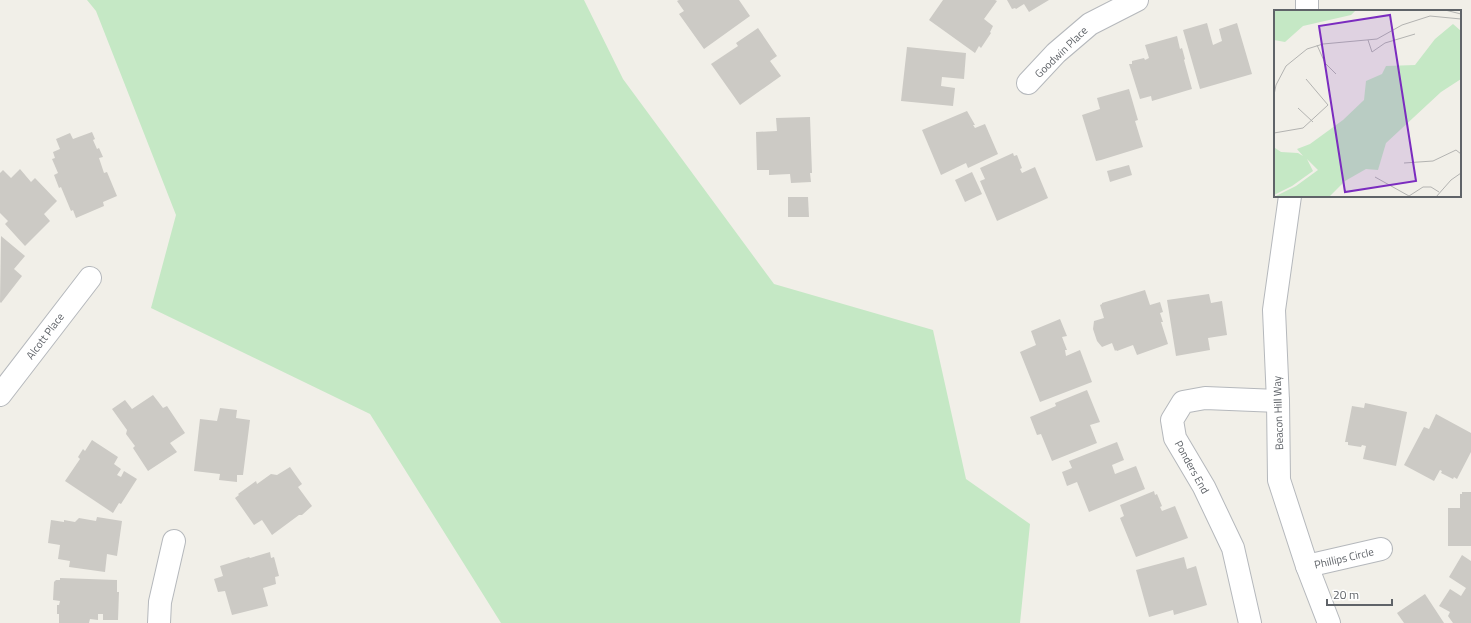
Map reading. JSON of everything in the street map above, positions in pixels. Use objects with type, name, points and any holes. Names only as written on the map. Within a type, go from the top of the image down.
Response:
[{"type":"street","name":"Goodwin Place","points":[[1028,83],[1056,53],[1090,24],[1137,0]]},
{"type":"street","name":"Beacon Hill Way","points":[[1290,197],[1274,310],[1278,401],[1279,480],[1307,566],[1329,623]]},
{"type":"street","name":"Alcott Place","points":[[0,395],[90,278]]},
{"type":"street","name":"Ponders End","points":[[1250,623],[1232,548],[1204,487],[1175,438],[1172,420],[1184,402],[1205,398],[1278,401]]},
{"type":"street","points":[[159,623],[160,602],[174,541]]},
{"type":"street","name":"Phillips Circle","points":[[1307,566],[1381,549]]},
{"type":"green space","points":[[87,0],[584,0],[623,79],[774,284],[933,330],[966,479],[1030,524],[1020,623],[501,623],[370,414],[151,308],[176,215],[96,11]]},
{"type":"building","points":[[739,0],[750,16],[704,49],[679,14],[684,11],[677,1]]},
{"type":"building","points":[[943,0],[997,1],[984,19],[993,26],[990,32],[991,33],[981,48],[979,46],[975,53],[929,20]]},
{"type":"building","points":[[1007,0],[1049,0],[1029,12],[1024,4],[1016,9],[1012,9]]},
{"type":"building","points":[[1207,23],[1213,45],[1222,41],[1219,29],[1237,23],[1252,74],[1200,89],[1183,30]]},
{"type":"building","points":[[758,28],[777,56],[770,61],[781,76],[740,105],[711,64],[738,46],[736,43]]},
{"type":"building","points":[[1177,36],[1180,49],[1182,48],[1192,89],[1152,101],[1151,96],[1140,99],[1129,64],[1132,64],[1132,61],[1144,58],[1145,60],[1149,58],[1145,45]]},
{"type":"building","points":[[907,47],[966,53],[964,79],[942,77],[941,86],[955,88],[953,106],[901,101]]},
{"type":"building","points":[[1129,89],[1138,120],[1135,121],[1143,147],[1096,161],[1082,115],[1100,109],[1097,98]]},
{"type":"building","points":[[967,111],[975,125],[973,125],[975,128],[985,124],[998,154],[968,168],[966,163],[941,175],[922,130]]},
{"type":"building","points":[[810,117],[811,182],[791,183],[790,174],[769,175],[769,170],[757,170],[756,132],[777,131],[776,118]]},
{"type":"building","points":[[92,132],[95,139],[93,140],[103,157],[99,158],[104,173],[107,172],[117,196],[103,202],[104,206],[76,218],[73,210],[71,211],[61,187],[59,188],[54,175],[58,173],[52,159],[55,158],[53,152],[60,149],[56,139],[70,133],[73,139]]},
{"type":"building","points":[[1013,153],[1014,156],[1017,155],[1022,168],[1020,169],[1022,173],[1035,167],[1048,198],[997,221],[980,181],[985,179],[980,168]]},
{"type":"building","points":[[1129,165],[1132,175],[1110,182],[1107,171]]},
{"type":"building","points":[[20,169],[31,182],[35,178],[57,201],[44,214],[50,221],[25,246],[5,224],[8,221],[0,213],[0,173],[3,170],[11,178]]},
{"type":"building","points":[[972,172],[982,194],[965,202],[955,180]]},
{"type":"building","points":[[788,197],[808,197],[809,217],[788,217]]},
{"type":"building","points":[[1,236],[25,256],[14,269],[22,276],[1,303],[0,302]]},
{"type":"building","points":[[1145,290],[1150,305],[1160,302],[1163,312],[1160,313],[1163,322],[1161,322],[1168,344],[1137,355],[1133,345],[1117,351],[1115,351],[1112,343],[1102,347],[1097,341],[1093,329],[1094,321],[1104,318],[1100,305],[1102,303]]},
{"type":"building","points":[[1209,294],[1211,303],[1222,301],[1227,335],[1208,338],[1210,350],[1176,356],[1167,300]]},
{"type":"building","points":[[1060,319],[1067,336],[1062,337],[1067,350],[1065,350],[1066,356],[1080,350],[1092,382],[1040,402],[1020,352],[1036,345],[1031,331]]},
{"type":"building","points":[[1087,390],[1100,422],[1090,425],[1097,443],[1052,461],[1041,434],[1037,435],[1030,417],[1056,406],[1055,403]]},
{"type":"building","points":[[153,395],[163,408],[167,406],[185,433],[170,443],[177,452],[148,471],[133,448],[135,446],[126,434],[127,430],[112,409],[125,400],[132,409]]},
{"type":"building","points":[[1365,403],[1407,412],[1396,466],[1363,459],[1366,446],[1362,445],[1361,447],[1348,445],[1348,442],[1345,442],[1352,406],[1364,408]]},
{"type":"building","points":[[220,408],[237,410],[236,418],[250,420],[243,475],[237,475],[237,482],[219,480],[220,474],[194,471],[200,419],[217,421]]},
{"type":"building","points":[[1436,414],[1471,433],[1471,452],[1457,479],[1454,477],[1453,479],[1441,473],[1442,471],[1440,470],[1434,481],[1404,465],[1424,427],[1429,429]]},
{"type":"building","points":[[92,440],[118,457],[114,464],[121,469],[117,475],[121,477],[124,471],[137,479],[121,504],[119,503],[113,513],[65,481],[80,459],[78,457],[83,449],[85,451]]},
{"type":"building","points":[[1117,442],[1124,460],[1112,465],[1115,474],[1136,466],[1145,489],[1089,512],[1077,482],[1067,486],[1062,472],[1072,468],[1069,461]]},
{"type":"building","points":[[290,467],[302,484],[298,487],[312,506],[302,515],[299,515],[272,535],[262,520],[254,525],[235,498],[239,495],[238,494],[256,481],[257,484],[271,474],[277,475]]},
{"type":"building","points":[[1154,491],[1155,495],[1157,494],[1162,506],[1160,507],[1162,511],[1175,506],[1188,538],[1136,557],[1120,518],[1124,516],[1120,505]]},
{"type":"building","points":[[1462,492],[1471,492],[1471,546],[1448,546],[1448,508],[1460,508],[1460,494],[1462,494]]},
{"type":"building","points":[[97,517],[122,521],[117,556],[107,554],[105,572],[69,567],[70,561],[58,559],[60,545],[48,543],[51,520],[75,522],[79,518],[96,521]]},
{"type":"building","points":[[270,552],[271,558],[274,557],[279,576],[275,577],[276,584],[263,588],[268,606],[232,615],[225,591],[218,592],[214,579],[223,576],[220,566]]},
{"type":"building","points":[[1462,555],[1471,561],[1471,623],[1453,623],[1448,616],[1450,612],[1439,606],[1450,589],[1461,596],[1466,588],[1449,577]]},
{"type":"building","points":[[1184,557],[1187,569],[1196,566],[1207,605],[1174,615],[1173,610],[1149,617],[1136,570]]},
{"type":"building","points":[[60,578],[117,580],[117,592],[119,592],[118,620],[103,620],[103,614],[98,614],[98,620],[90,619],[89,623],[59,623],[57,605],[59,605],[60,601],[53,600],[54,582],[56,580],[60,580]]},
{"type":"building","points":[[1425,594],[1444,623],[1404,623],[1397,613]]}]
